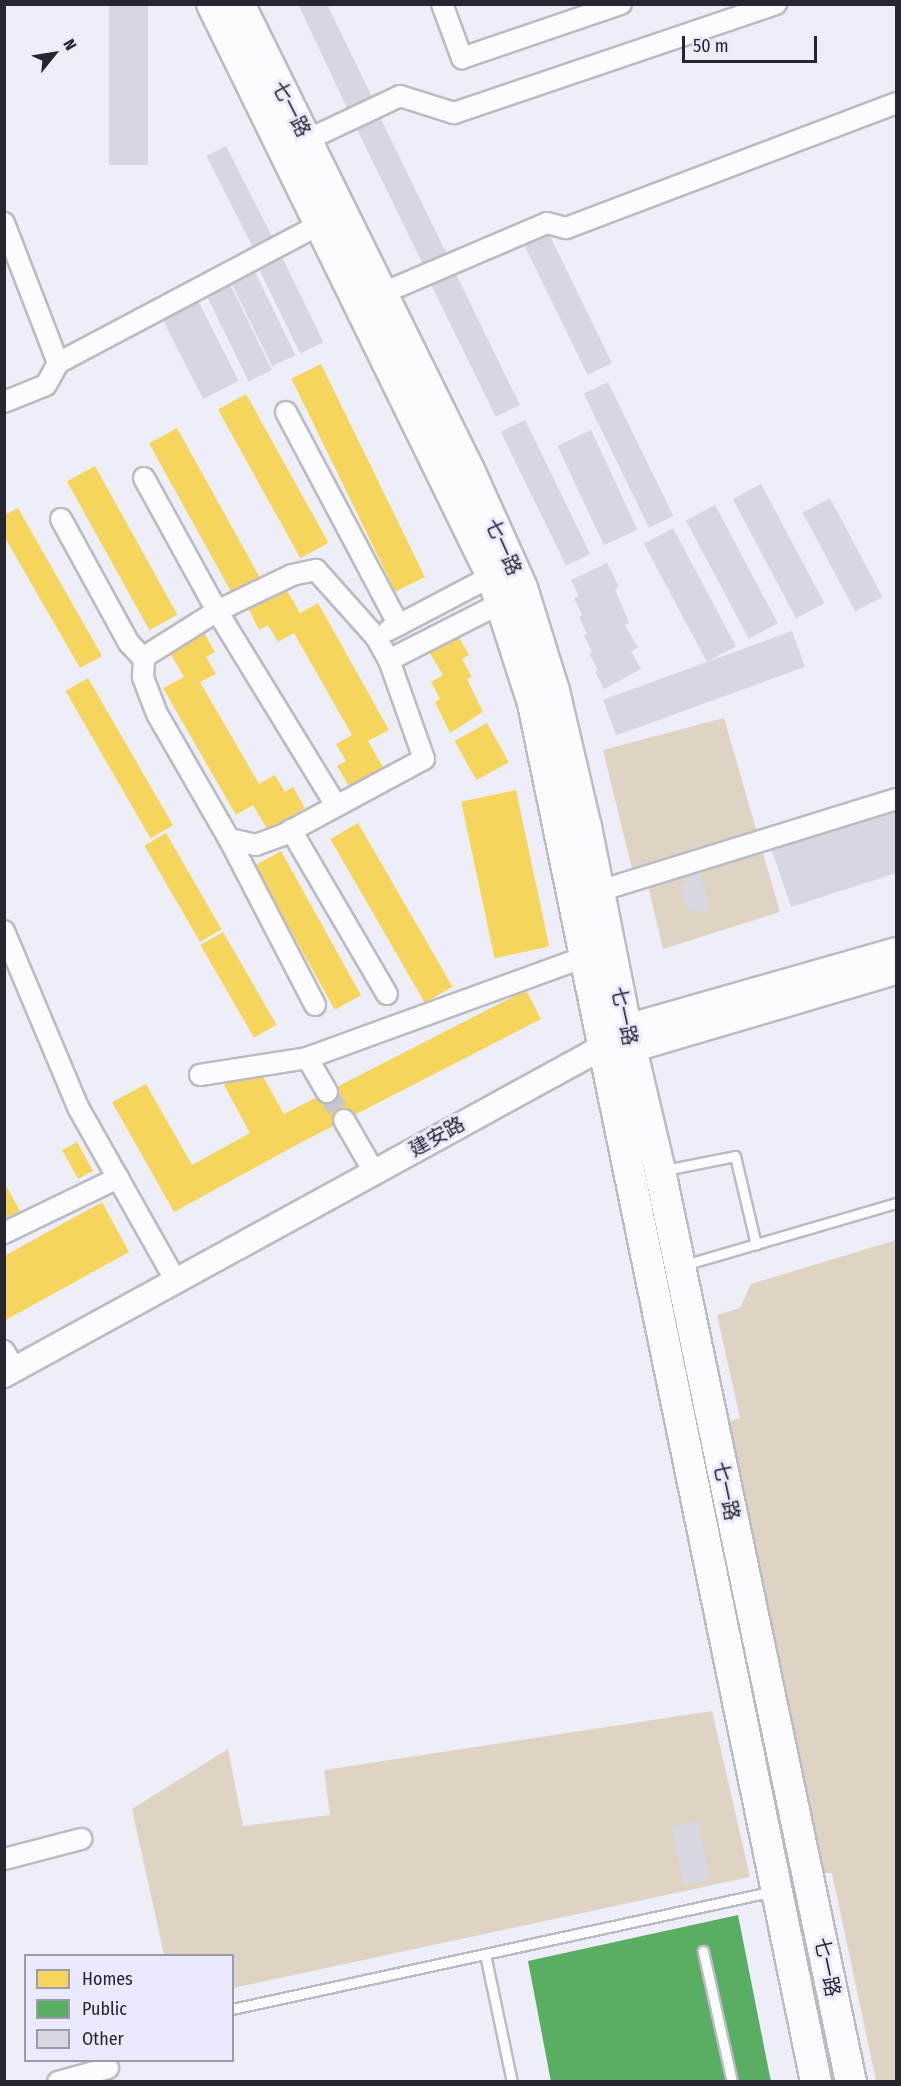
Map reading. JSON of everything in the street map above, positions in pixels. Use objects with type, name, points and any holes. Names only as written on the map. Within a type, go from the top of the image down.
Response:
[{"type":"main road","name":"七一路","points":[[212,4],[321,224],[496,589],[533,703],[620,1041],[660,1171],[851,2082]]},
{"type":"main road","name":"七一路","points":[[239,4],[469,470],[522,588],[554,691],[598,891],[620,1041],[776,1890],[816,2082]]},
{"type":"street","points":[[442,4],[462,58],[621,4]]},
{"type":"street","points":[[307,140],[400,96],[454,113],[776,4]]},
{"type":"street","points":[[383,293],[547,224],[566,228],[897,103]]},
{"type":"street","points":[[4,223],[58,363]]},
{"type":"street","points":[[4,402],[46,385],[58,363],[321,224]]},
{"type":"street","points":[[286,412],[399,625]]},
{"type":"street","points":[[144,478],[217,611],[336,805]]},
{"type":"street","points":[[61,519],[129,643],[144,659]]},
{"type":"street","points":[[229,839],[256,845],[291,830],[424,759],[389,660],[376,637],[316,570],[292,575],[217,611],[144,657],[143,677],[157,714],[229,839],[315,1005]]},
{"type":"street","points":[[376,637],[399,625],[496,589]]},
{"type":"street","points":[[389,660],[496,589]]},
{"type":"street","points":[[598,891],[897,799]]},
{"type":"street","points":[[291,830],[387,994]]},
{"type":"street","points":[[4,931],[79,1109],[176,1281]]},
{"type":"street","points":[[620,1041],[897,950]]},
{"type":"street","points":[[200,1075],[307,1058],[582,958]]},
{"type":"street","name":"建安路","points":[[8,1365],[176,1281],[620,1041],[897,972]]},
{"type":"street","points":[[307,1058],[327,1092]]},
{"type":"street","points":[[344,1120],[374,1172]]},
{"type":"street","points":[[4,1233],[118,1178]]},
{"type":"street","points":[[4,1859],[81,1839]]},
{"type":"street","points":[[58,2082],[108,2068]]},
{"type":"lane","points":[[660,1171],[735,1156],[756,1245]]},
{"type":"lane","points":[[679,1267],[897,1203]]},
{"type":"lane","points":[[234,2009],[776,1890]]},
{"type":"lane","points":[[703,1951],[732,2082]]},
{"type":"lane","points":[[485,1954],[512,2082]]},
{"type":"shaded area","points":[[724,718],[780,912],[663,949],[647,882],[636,885],[603,750]]},
{"type":"shaded area","points":[[896,1240],[896,2081],[876,2081],[832,1873],[818,1873],[727,1422],[740,1418],[717,1315],[740,1308],[751,1284]]},
{"type":"shaded area","points":[[712,1711],[750,1877],[234,1988],[234,1954],[164,1954],[132,1809],[228,1749],[243,1826],[330,1815],[324,1770]]},
{"type":"building: Homes","points":[[321,364],[425,577],[395,591],[291,378]]},
{"type":"building: Homes","points":[[246,394],[328,543],[300,558],[218,410]]},
{"type":"building: Homes","points":[[177,428],[259,577],[231,592],[149,444]]},
{"type":"building: Homes","points":[[95,466],[177,615],[149,630],[67,482]]},
{"type":"building: Homes","points":[[18,508],[102,656],[80,668],[4,536],[4,515]]},
{"type":"building: Homes","points":[[285,587],[300,613],[318,603],[389,730],[368,741],[383,767],[349,786],[337,766],[346,761],[336,744],[352,735],[294,633],[278,642],[268,625],[259,630],[248,608]]},
{"type":"building: Homes","points":[[203,631],[215,652],[206,657],[216,674],[200,682],[259,784],[275,775],[285,792],[293,787],[305,808],[268,830],[253,805],[236,815],[163,688],[184,677],[169,651]]},
{"type":"building: Homes","points":[[457,634],[469,655],[462,659],[472,677],[467,679],[483,712],[450,733],[435,702],[440,699],[431,682],[443,675],[428,650]]},
{"type":"building: Homes","points":[[88,678],[173,825],[150,838],[65,691]]},
{"type":"building: Homes","points":[[487,723],[509,762],[476,780],[455,741]]},
{"type":"building: Homes","points":[[516,790],[549,947],[494,958],[461,802]]},
{"type":"building: Homes","points":[[358,823],[453,987],[425,1003],[330,839]]},
{"type":"building: Homes","points":[[166,833],[222,929],[200,942],[144,845]]},
{"type":"building: Homes","points":[[281,851],[361,995],[335,1010],[255,866]]},
{"type":"building: Homes","points":[[223,932],[276,1025],[254,1038],[200,945]]},
{"type":"building: Homes","points":[[526,990],[541,1019],[300,1143],[174,1212],[112,1102],[146,1084],[192,1165],[250,1133],[224,1085],[257,1066],[284,1114]]},
{"type":"building: Homes","points":[[77,1142],[93,1171],[78,1179],[62,1150]]},
{"type":"building: Homes","points":[[4,1182],[20,1211],[4,1219]]},
{"type":"building: Homes","points":[[102,1202],[129,1252],[4,1321],[4,1256]]},
{"type":"building: Public","points":[[738,1915],[771,2082],[551,2082],[528,1961]]},
{"type":"building: Other","points":[[109,4],[148,4],[148,165],[109,165]]},
{"type":"building: Other","points":[[298,4],[327,4],[372,97],[348,110]]},
{"type":"building: Other","points":[[379,115],[448,256],[424,268],[356,126]]},
{"type":"building: Other","points":[[226,146],[275,241],[255,251],[206,156]]},
{"type":"building: Other","points":[[547,230],[612,363],[588,375],[523,242]]},
{"type":"building: Other","points":[[281,255],[324,342],[300,354],[258,266]]},
{"type":"building: Other","points":[[253,268],[296,355],[272,367],[230,279]]},
{"type":"building: Other","points":[[455,272],[520,405],[496,417],[431,284]]},
{"type":"building: Other","points":[[229,282],[272,370],[249,381],[206,293]]},
{"type":"building: Other","points":[[196,297],[239,381],[203,399],[160,315]]},
{"type":"building: Other","points":[[608,382],[673,516],[649,528],[584,394]]},
{"type":"building: Other","points":[[525,420],[590,554],[566,566],[501,432]]},
{"type":"building: Other","points":[[591,430],[637,530],[604,545],[557,446]]},
{"type":"building: Other","points":[[761,484],[824,603],[796,618],[733,499]]},
{"type":"building: Other","points":[[830,498],[883,597],[855,611],[803,513]]},
{"type":"building: Other","points":[[715,505],[778,623],[749,639],[686,520]]},
{"type":"building: Other","points":[[673,528],[736,646],[707,662],[644,543]]},
{"type":"building: Other","points":[[607,563],[619,587],[615,589],[629,623],[625,625],[638,648],[631,651],[641,669],[604,689],[589,653],[592,652],[584,635],[587,634],[579,617],[582,615],[574,598],[579,596],[571,580]]},
{"type":"building: Other","points":[[792,631],[805,667],[616,735],[603,700]]},
{"type":"building: Other","points":[[896,809],[896,873],[791,907],[771,848]]},
{"type":"building: Other","points":[[700,873],[710,910],[697,914],[696,910],[689,912],[681,893],[684,892],[682,884],[688,882],[687,877]]},
{"type":"building: Other","points":[[698,1821],[709,1880],[683,1885],[671,1826]]},
{"type":"tunnel","points":[[327,1092],[344,1120]]}]
